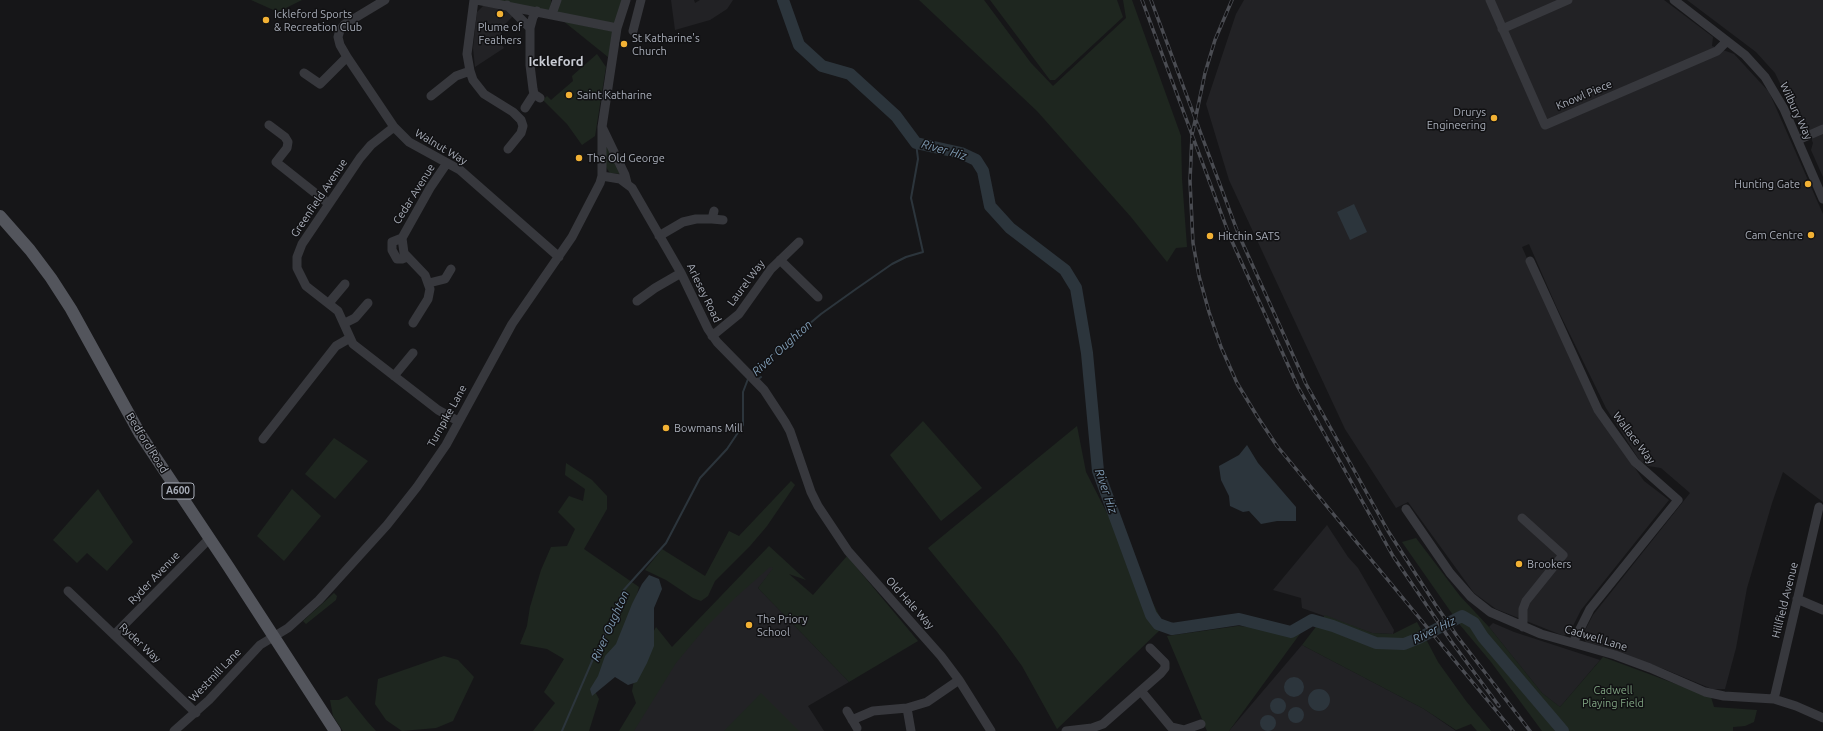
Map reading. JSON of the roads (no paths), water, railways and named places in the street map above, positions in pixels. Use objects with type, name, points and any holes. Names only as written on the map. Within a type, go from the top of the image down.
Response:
[{"type":"main road","name":"Bedford Road","points":[[0,216],[30,250],[51,278],[78,321],[140,434],[210,538],[335,731]]},
{"type":"street","name":"Walnut Way","points":[[385,0],[363,12],[342,27],[338,34],[338,41],[394,127],[409,142],[447,163],[474,182],[559,256]]},
{"type":"street","points":[[474,0],[468,54],[470,71],[477,85],[484,94],[513,112],[521,120],[523,126],[521,133],[508,149]]},
{"type":"street","points":[[477,0],[618,28]]},
{"type":"street","points":[[552,14],[557,0]]},
{"type":"street","points":[[626,0],[618,28],[602,128],[602,176],[620,179],[626,183]]},
{"type":"street","points":[[633,31],[641,0]]},
{"type":"street","name":"Knowl Piece","points":[[1490,0],[1545,126],[1717,51],[1727,41]]},
{"type":"street","points":[[1502,29],[1568,0]]},
{"type":"street","name":"Wilbury Way","points":[[1674,0],[1745,55],[1766,77],[1778,96],[1823,199]]},
{"type":"street","points":[[507,5],[530,28]]},
{"type":"street","points":[[525,108],[537,96],[530,65],[530,28],[533,17],[537,11]]},
{"type":"street","points":[[304,73],[320,84],[347,57]]},
{"type":"street","points":[[431,96],[456,76],[470,71]]},
{"type":"street","points":[[269,125],[285,137],[288,142],[287,148],[276,162],[329,204]]},
{"type":"street","name":"Greenfield Avenue","points":[[394,127],[366,150],[302,244],[296,262],[299,274],[306,286],[338,311],[345,323],[354,345],[438,410],[458,421]]},
{"type":"street","name":"Arlesey Road","points":[[602,128],[625,175],[626,183],[634,192],[681,273],[712,336],[764,390],[785,422],[790,431],[811,492]]},
{"type":"street","points":[[1798,140],[1823,129]]},
{"type":"street","name":"Cedar Avenue","points":[[429,283],[425,275],[407,257],[403,249],[402,238],[430,188],[447,163]]},
{"type":"street","name":"Turnpike Lane","points":[[274,638],[288,628],[319,600],[387,524],[435,463],[512,324],[559,256],[587,209],[602,176]]},
{"type":"street","points":[[659,236],[683,222],[713,215],[723,220]]},
{"type":"street","name":"Laurel Way","points":[[712,336],[739,314],[780,260],[799,242]]},
{"type":"street","name":"Laurel Way","points":[[780,260],[818,298]]},
{"type":"street","name":"Wallace Way","points":[[1530,261],[1598,410],[1635,462],[1678,500],[1590,609],[1577,631],[1573,643]]},
{"type":"street","points":[[413,323],[428,299],[430,289],[429,283],[445,279],[451,269]]},
{"type":"street","points":[[637,301],[655,288],[681,273]]},
{"type":"street","points":[[329,303],[345,284]]},
{"type":"street","points":[[345,323],[355,318],[368,303]]},
{"type":"street","points":[[263,439],[336,346],[350,338]]},
{"type":"street","points":[[394,376],[413,353]]},
{"type":"street","name":"Old Hale Way","points":[[811,492],[848,551],[923,635],[959,680],[991,731]]},
{"type":"street","name":"Hillfield Avenue","points":[[1774,699],[1819,507]]},
{"type":"street","name":"Cadwell Lane","points":[[1406,509],[1450,574],[1471,598],[1490,612],[1523,627],[1636,663],[1705,692],[1724,696],[1774,699],[1796,706],[1823,718]]},
{"type":"street","points":[[1522,518],[1563,555],[1526,601],[1522,609],[1523,627]]},
{"type":"street","name":"Ryder Avenue","points":[[114,635],[210,538]]},
{"type":"street","name":"Ryder Way","points":[[68,591],[196,713]]},
{"type":"street","points":[[1797,599],[1823,610]]},
{"type":"street","name":"Westmill Lane","points":[[174,731],[196,713],[260,645],[274,638]]},
{"type":"street","points":[[1066,731],[1098,729],[1112,718],[1165,668],[1165,663],[1150,648]]},
{"type":"street","points":[[847,711],[855,724],[872,710],[907,708],[927,702],[959,680]]},
{"type":"street","points":[[1141,691],[1171,727],[1184,730],[1201,724]]},
{"type":"street","points":[[907,708],[911,731]]},
{"type":"waterway","name":"River Hiz","points":[[783,0],[799,45],[822,66],[850,74],[896,116],[916,143],[961,153],[976,160],[983,171],[990,206],[1010,228],[1065,270],[1076,288],[1087,353],[1098,471],[1151,615],[1158,624],[1172,629],[1239,619],[1291,632],[1312,620],[1333,626],[1376,643],[1404,644],[1462,616],[1474,623],[1483,637],[1563,731]]},
{"type":"waterway","name":"River Oughton","points":[[751,373],[821,314],[856,289],[892,264],[906,257],[923,252],[911,198],[918,159],[916,143]]},
{"type":"waterway","points":[[757,380],[761,377]]},
{"type":"waterway","name":"River Oughton","points":[[562,731],[596,652],[611,624],[622,592],[666,543],[700,478],[727,449],[743,425],[743,392],[748,379]]},
{"type":"railway","points":[[1142,0],[1230,237],[1298,387],[1393,556],[1451,641],[1499,706]]},
{"type":"railway","points":[[1151,0],[1238,233],[1306,384],[1388,531],[1435,604],[1457,636],[1530,731]]},
{"type":"railway","points":[[1232,0],[1215,40],[1205,73],[1192,135],[1190,181],[1193,243],[1199,276],[1221,347],[1237,383],[1277,446],[1513,731]]},
{"type":"place","name":"Plume of Feathers","points":[[500,14]]},
{"type":"place","name":"Ickleford Sports & Recreation Club","points":[[266,20]]},
{"type":"place","name":"St Katharine's Church","points":[[624,44]]},
{"type":"place","name":"Saint Katharine","points":[[569,95]]},
{"type":"place","name":"Drurys Engineering","points":[[1494,118]]},
{"type":"place","name":"The Old George","points":[[579,158]]},
{"type":"place","name":"Hunting Gate","points":[[1808,184]]},
{"type":"place","name":"Cam Centre","points":[[1811,235]]},
{"type":"place","name":"Hitchin SATS","points":[[1210,236]]},
{"type":"place","name":"Bowmans Mill","points":[[666,428]]},
{"type":"place","name":"Brookers","points":[[1519,564]]},
{"type":"place","name":"The Priory School","points":[[749,625]]},
{"type":"district","name":"Ickleford","points":[[556,62]]},
{"type":"park label","name":"Cadwell Playing Field","points":[[1613,696]]}]
